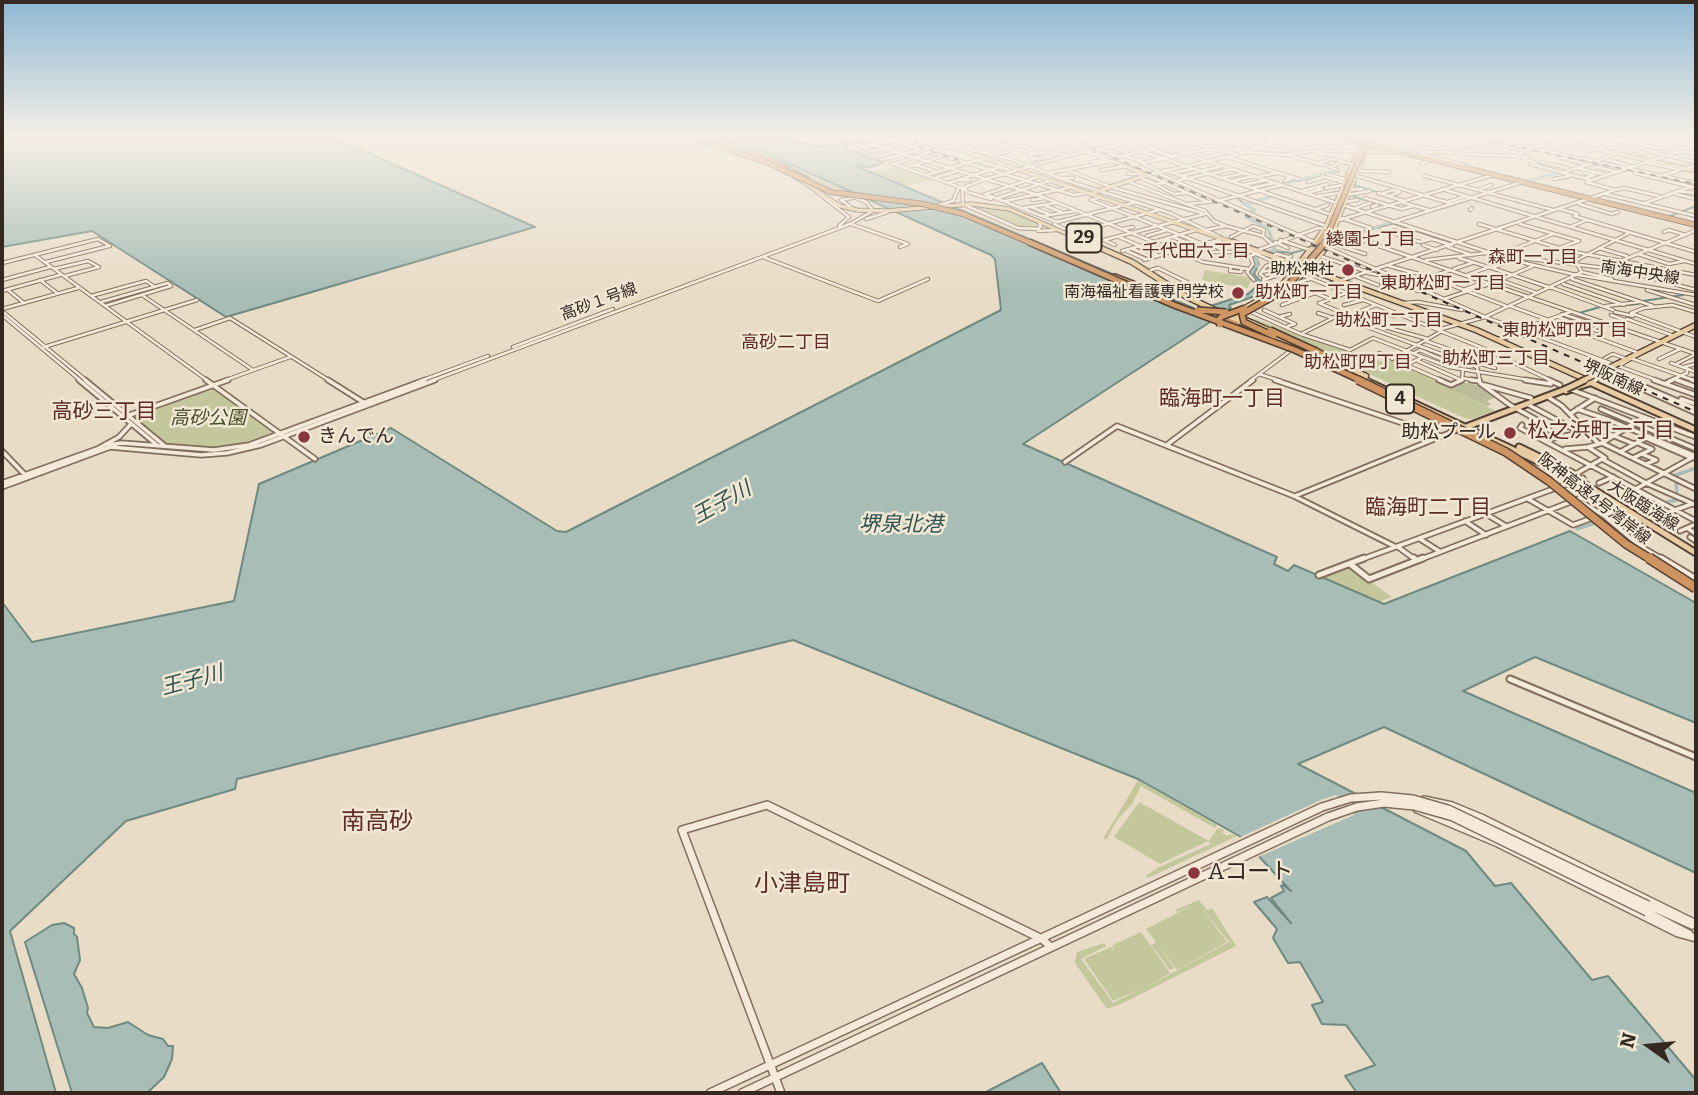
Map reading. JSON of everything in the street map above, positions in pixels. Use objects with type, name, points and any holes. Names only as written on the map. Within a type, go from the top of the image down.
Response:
[{"type":"highway","name":"阪神高速4号湾岸線","points":[[825,189],[923,204],[956,212],[1186,309],[1288,347],[1369,383],[1471,432],[1506,452],[1549,481],[1626,544],[1678,578],[1696,585]]},
{"type":"highway","name":"4","points":[[830,189],[854,195]]},
{"type":"highway","name":"阪神高速4号湾岸線","points":[[832,189],[957,211],[1187,308],[1283,343],[1473,431],[1521,458],[1553,480],[1630,543],[1696,585]]},
{"type":"highway","points":[[1309,268],[1325,246],[1339,189]]},
{"type":"highway","points":[[1548,189],[1696,226]]},
{"type":"highway","points":[[1590,199],[1696,226]]},
{"type":"highway","points":[[1074,262],[1198,318],[1226,320],[1261,306],[1287,288],[1328,229]]},
{"type":"highway","points":[[1302,259],[1328,229]]},
{"type":"highway","points":[[1099,270],[1197,310],[1223,312],[1261,306]]},
{"type":"highway","points":[[1146,295],[1293,349]]},
{"type":"highway","points":[[1261,306],[1223,316],[1218,320],[1219,324],[1231,332],[1282,347],[1369,383]]},
{"type":"highway","points":[[1261,306],[1243,313],[1241,319],[1396,395]]},
{"type":"highway","points":[[1187,308],[1236,324],[1275,332],[1344,366]]},
{"type":"main road","name":"大阪臨海線","points":[[817,189],[852,208],[891,210],[977,204],[1009,209],[1069,233],[1132,262],[1186,298],[1234,316],[1344,366],[1581,479],[1696,551]]},
{"type":"main road","name":"大阪臨海線","points":[[817,189],[849,209],[891,210],[974,202],[1001,205],[1077,232],[1151,270],[1209,306]]},
{"type":"main road","name":"堺阪南線","points":[[1085,189],[1171,224],[1232,240],[1258,254],[1302,259],[1309,268],[1498,339],[1696,430]]},
{"type":"main road","points":[[1091,193],[1104,189]]},
{"type":"main road","points":[[1328,229],[1339,189]]},
{"type":"main road","points":[[1328,229],[1337,219],[1340,189]]},
{"type":"main road","points":[[1318,246],[1323,251],[1289,289],[1273,300],[1234,316],[1279,289],[1302,259],[1318,246]]},
{"type":"main road","name":"大阪臨海線","points":[[1234,316],[1293,349],[1468,426]]},
{"type":"main road","points":[[1468,426],[1566,388],[1696,325]]},
{"type":"main road","points":[[1529,401],[1548,397],[1584,379]]},
{"type":"main road","points":[[1516,407],[1566,388],[1592,382]]},
{"type":"street","points":[[815,189],[849,217],[835,228]]},
{"type":"street","points":[[826,189],[856,197],[870,211]]},
{"type":"street","points":[[960,189],[958,198],[963,203],[1013,228],[1069,233]]},
{"type":"street","points":[[944,205],[955,200],[960,189]]},
{"type":"street","points":[[964,189],[1086,235],[1096,232],[1089,229]]},
{"type":"street","points":[[991,189],[1038,195],[1066,189]]},
{"type":"street","points":[[1000,189],[985,194],[1028,204],[1056,203]]},
{"type":"street","points":[[1017,189],[1028,204],[1042,216],[1058,222],[1153,199]]},
{"type":"street","points":[[1001,199],[1017,189]]},
{"type":"street","points":[[1014,199],[1030,189]]},
{"type":"street","points":[[1055,189],[1091,193]]},
{"type":"street","points":[[1066,189],[1082,194]]},
{"type":"street","points":[[1098,189],[1170,213],[1222,239]]},
{"type":"street","points":[[1118,189],[1206,214],[1226,226],[1243,233],[1263,236],[1266,240]]},
{"type":"street","points":[[1145,189],[1198,208],[1206,214]]},
{"type":"street","points":[[1165,189],[1179,197],[1169,198]]},
{"type":"street","points":[[1179,189],[1215,204],[1198,208]]},
{"type":"street","points":[[1174,194],[1197,189]]},
{"type":"street","points":[[1218,189],[1528,297],[1598,327],[1595,330],[1556,314]]},
{"type":"street","points":[[1251,189],[1315,209],[1337,219],[1368,213]]},
{"type":"street","points":[[1170,213],[1188,204],[1217,201],[1266,189]]},
{"type":"street","points":[[1295,189],[1336,203],[1339,189]]},
{"type":"street","points":[[1301,191],[1308,189]]},
{"type":"street","points":[[1312,195],[1317,189]]},
{"type":"street","points":[[1307,193],[1322,189]]},
{"type":"street","points":[[1317,197],[1335,189]]},
{"type":"street","points":[[1342,189],[1360,209],[1394,222],[1473,199],[1488,189]]},
{"type":"street","points":[[1345,189],[1380,209],[1442,189]]},
{"type":"street","points":[[1345,189],[1361,196]]},
{"type":"street","points":[[1345,189],[1361,196]]},
{"type":"street","points":[[1408,189],[1453,204]]},
{"type":"street","points":[[1442,189],[1696,264]]},
{"type":"street","points":[[1488,189],[1554,210]]},
{"type":"street","points":[[1327,285],[1619,189]]},
{"type":"street","points":[[1628,189],[1660,197]]},
{"type":"street","points":[[1644,203],[1680,189]]},
{"type":"street","points":[[1681,189],[1695,196]]},
{"type":"street","points":[[1193,190],[1483,318]]},
{"type":"street","points":[[1351,214],[1360,209],[1391,197],[1400,192],[1393,190],[1379,193],[1391,197],[1403,201],[1430,211]]},
{"type":"street","points":[[1676,190],[1695,196]]},
{"type":"street","points":[[1022,194],[1029,192],[1038,195],[1153,242],[1186,249]]},
{"type":"street","points":[[1126,198],[1152,192]]},
{"type":"street","points":[[1208,197],[1227,192]]},
{"type":"street","points":[[1670,193],[1695,196]]},
{"type":"street","points":[[1603,194],[1696,216]]},
{"type":"street","points":[[1109,200],[1120,196]]},
{"type":"street","points":[[1447,203],[1466,196]]},
{"type":"street","points":[[1101,197],[1091,200],[1156,226],[1165,227],[1215,251],[1250,251]]},
{"type":"street","points":[[1028,204],[1044,198]]},
{"type":"street","points":[[852,208],[841,199],[855,199],[870,211]]},
{"type":"street","points":[[1001,199],[1014,199],[1067,216]]},
{"type":"street","points":[[963,203],[1015,228],[1031,230],[1041,227],[1036,221],[1009,209]]},
{"type":"street","points":[[1576,203],[1612,214],[1618,212]]},
{"type":"street","points":[[1044,204],[1056,214]]},
{"type":"street","points":[[1360,209],[1372,204],[1422,213]]},
{"type":"street","points":[[1368,213],[1372,204]]},
{"type":"street","points":[[1077,232],[1173,205]]},
{"type":"street","points":[[1315,209],[1328,205]]},
{"type":"street","points":[[1406,208],[1413,205]]},
{"type":"street","points":[[1042,216],[1083,206]]},
{"type":"street","points":[[1559,208],[1587,220],[1696,252]]},
{"type":"street","points":[[848,224],[891,210]]},
{"type":"street","points":[[848,224],[870,211]]},
{"type":"street","points":[[848,224],[870,211]]},
{"type":"street","points":[[1100,212],[1110,216],[1100,212]]},
{"type":"street","points":[[1147,236],[1182,218],[1206,214]]},
{"type":"street","points":[[1142,215],[1152,219]]},
{"type":"street","points":[[1382,216],[1394,222]]},
{"type":"street","points":[[1087,220],[1095,218]]},
{"type":"street","points":[[1347,219],[1371,228]]},
{"type":"street","points":[[1570,227],[1587,220]]},
{"type":"street","points":[[1116,222],[1124,225]]},
{"type":"street","name":"南海中央線","points":[[1394,222],[1532,265],[1602,275],[1619,282],[1696,295]]},
{"type":"street","points":[[1518,223],[1579,241],[1559,248]]},
{"type":"street","points":[[848,224],[908,244],[900,247]]},
{"type":"street","name":"高砂１号線","points":[[761,256],[848,224]]},
{"type":"street","name":"高砂１号線","points":[[164,449],[201,455],[227,453],[284,435],[848,224]]},
{"type":"street","points":[[1479,224],[1618,262],[1696,275]]},
{"type":"street","points":[[1115,245],[1104,240],[1156,226]]},
{"type":"street","points":[[1206,230],[1226,226]]},
{"type":"street","points":[[1215,251],[1208,246],[1232,240],[1253,226],[1264,230],[1263,236]]},
{"type":"street","points":[[1432,239],[1420,242],[1381,229],[1393,226],[1413,232],[1432,239],[1472,255]]},
{"type":"street","points":[[1618,262],[1668,244],[1696,226]]},
{"type":"street","points":[[1106,229],[1133,227]]},
{"type":"street","points":[[1387,227],[1427,240]]},
{"type":"street","points":[[1144,229],[1155,234]]},
{"type":"street","points":[[1254,280],[1248,274],[1253,264],[1250,256],[1293,235],[1328,229]]},
{"type":"street","points":[[1144,249],[1166,238],[1196,230]]},
{"type":"street","points":[[1407,234],[1418,230]]},
{"type":"street","points":[[1664,232],[1668,230],[1685,235]]},
{"type":"street","points":[[1575,240],[1592,233]]},
{"type":"street","points":[[1378,356],[1392,359],[1441,330],[1483,318],[1571,279],[1581,274],[1575,261],[1629,233]]},
{"type":"street","points":[[1424,260],[1489,253],[1554,234]]},
{"type":"street","points":[[1117,236],[1158,255]]},
{"type":"street","points":[[1172,237],[1195,246]]},
{"type":"street","points":[[1166,238],[1195,253],[1187,256]]},
{"type":"street","points":[[2,263],[98,239],[110,246],[45,262]]},
{"type":"street","points":[[1153,242],[1124,251],[1145,259],[1222,239]]},
{"type":"street","points":[[1232,240],[1276,264],[1377,304],[1392,314],[1441,330],[1566,388]]},
{"type":"street","points":[[1257,241],[1318,246],[1365,254]]},
{"type":"street","points":[[1209,242],[1224,251],[1222,252]]},
{"type":"street","points":[[1275,242],[1284,248]]},
{"type":"street","points":[[1160,243],[1203,262],[1231,266],[1230,271],[1241,272],[1242,268],[1249,269]]},
{"type":"street","points":[[1292,244],[1297,243]]},
{"type":"street","points":[[1439,244],[1449,246]]},
{"type":"street","points":[[1423,245],[1438,250]]},
{"type":"street","points":[[1686,249],[1696,245]]},
{"type":"street","points":[[1132,248],[1152,257]]},
{"type":"street","points":[[1151,252],[1167,248]]},
{"type":"street","points":[[1598,248],[1629,257]]},
{"type":"street","points":[[1210,254],[1215,251]]},
{"type":"street","points":[[1637,254],[1669,264],[1696,258]]},
{"type":"street","points":[[35,255],[315,459]]},
{"type":"street","points":[[761,256],[878,301],[928,279]]},
{"type":"street","points":[[1320,256],[1384,276],[1483,318],[1575,348],[1694,394]]},
{"type":"street","points":[[1261,272],[1266,266],[1289,257],[1302,259]]},
{"type":"street","points":[[1457,257],[1606,306],[1612,314],[1624,320],[1674,336]]},
{"type":"street","points":[[1500,257],[1640,274],[1696,290]]},
{"type":"street","points":[[1467,275],[1512,260]]},
{"type":"street","points":[[2,280],[88,261],[99,267],[2,290]]},
{"type":"street","points":[[1430,277],[1473,262]]},
{"type":"street","points":[[1330,267],[1339,263]]},
{"type":"street","points":[[1532,265],[1500,280],[1538,293]]},
{"type":"street","points":[[1636,265],[1640,274]]},
{"type":"street","points":[[1388,266],[1430,277],[1583,333],[1696,381]]},
{"type":"street","points":[[1261,272],[1284,267]]},
{"type":"street","points":[[1151,270],[1158,268],[1187,282],[1174,285]]},
{"type":"street","points":[[1273,270],[1281,274]]},
{"type":"street","points":[[1279,289],[1266,287],[1263,280],[1293,271]]},
{"type":"street","points":[[1261,272],[1266,279]]},
{"type":"street","points":[[1393,277],[1406,272]]},
{"type":"street","points":[[1356,276],[1378,285]]},
{"type":"street","points":[[1299,282],[1311,279]]},
{"type":"street","points":[[1571,279],[1660,309]]},
{"type":"street","points":[[40,280],[57,294]]},
{"type":"street","points":[[90,296],[146,281],[155,287]]},
{"type":"street","points":[[1462,290],[1488,283]]},
{"type":"street","points":[[1444,299],[1488,283]]},
{"type":"street","points":[[1562,283],[1624,305]]},
{"type":"street","points":[[100,303],[155,287],[168,284],[172,286],[105,306]]},
{"type":"street","points":[[1642,286],[1696,305]]},
{"type":"street","points":[[79,288],[2,312],[164,449]]},
{"type":"street","points":[[8,289],[24,303]]},
{"type":"street","points":[[1374,293],[1382,290]]},
{"type":"street","points":[[1305,298],[1299,293],[1310,295]]},
{"type":"street","points":[[1273,300],[1282,305],[1315,293],[1330,299]]},
{"type":"street","points":[[1303,333],[1336,317],[1338,311],[1319,303],[1346,293]]},
{"type":"street","points":[[142,295],[254,370]]},
{"type":"street","points":[[43,347],[197,300]]},
{"type":"street","points":[[1344,305],[1364,300]]},
{"type":"street","points":[[1599,307],[1640,302]]},
{"type":"street","points":[[1402,303],[1462,310]]},
{"type":"street","points":[[1359,312],[1377,304]]},
{"type":"street","points":[[1425,311],[1434,310],[1434,305]]},
{"type":"street","points":[[1635,316],[1631,313],[1640,309],[1660,309],[1672,305],[1696,312]]},
{"type":"street","points":[[1261,306],[1274,307]]},
{"type":"street","points":[[1257,313],[1261,306]]},
{"type":"street","points":[[1261,306],[1293,323],[1303,333],[1350,350],[1384,331],[1416,336],[1454,351]]},
{"type":"street","points":[[1457,313],[1462,310]]},
{"type":"street","points":[[1249,311],[1293,323]]},
{"type":"street","points":[[1521,329],[1566,312],[1696,354]]},
{"type":"street","points":[[1318,313],[1355,320],[1416,345],[1478,365],[1566,388],[1696,437]]},
{"type":"street","points":[[1271,319],[1290,314]]},
{"type":"street","points":[[1612,314],[1635,316],[1696,337]]},
{"type":"street","points":[[1613,326],[1635,316]]},
{"type":"street","points":[[195,330],[230,318],[365,403]]},
{"type":"street","points":[[1355,320],[1371,318]]},
{"type":"street","points":[[1558,328],[1563,326]]},
{"type":"street","points":[[1566,332],[1574,330]]},
{"type":"street","points":[[1576,336],[1583,333]]},
{"type":"street","points":[[1399,348],[1416,336]]},
{"type":"street","points":[[1498,339],[1509,337]]},
{"type":"street","points":[[1575,348],[1593,337]]},
{"type":"street","points":[[1373,338],[1455,368],[1463,369],[1494,362]]},
{"type":"street","points":[[1167,444],[1293,349]]},
{"type":"street","points":[[1485,349],[1481,352],[1478,365],[1480,382],[1560,437]]},
{"type":"street","points":[[1617,365],[1647,349]]},
{"type":"street","points":[[1659,359],[1681,349]]},
{"type":"street","points":[[1414,353],[1420,350],[1443,358],[1440,360],[1455,368]]},
{"type":"street","points":[[1696,354],[1673,364],[1696,372]]},
{"type":"street","points":[[1604,359],[1613,355],[1624,358],[1635,356]]},
{"type":"street","points":[[125,416],[291,357]]},
{"type":"street","points":[[1424,357],[1406,365],[1451,385],[1462,379]]},
{"type":"street","points":[[1624,358],[1610,371],[1696,409]]},
{"type":"street","points":[[1418,360],[1462,379],[1480,382],[1529,401],[1581,433]]},
{"type":"street","points":[[1421,371],[1440,363]]},
{"type":"street","points":[[1685,368],[1696,364]]},
{"type":"street","points":[[1478,365],[1495,368]]},
{"type":"street","points":[[1683,375],[1685,368]]},
{"type":"street","points":[[1462,379],[1463,369]]},
{"type":"street","points":[[1584,379],[1597,372],[1608,374],[1696,409]]},
{"type":"street","points":[[1435,378],[1447,373]]},
{"type":"street","points":[[1259,374],[1441,436]]},
{"type":"street","points":[[1592,382],[1603,374]]},
{"type":"street","points":[[1666,383],[1683,375]]},
{"type":"street","points":[[1674,379],[1696,387]]},
{"type":"street","points":[[1646,388],[1660,381]]},
{"type":"street","points":[[1694,394],[1680,399],[1696,409]]},
{"type":"street","points":[[1548,397],[1601,444],[1696,489]]},
{"type":"street","points":[[1570,414],[1595,398]]},
{"type":"street","points":[[1577,409],[1628,427],[1695,456]]},
{"type":"street","points":[[1601,409],[1696,449]]},
{"type":"street","points":[[1532,419],[1520,428],[1547,439],[1587,432],[1627,411]]},
{"type":"street","points":[[125,416],[131,424],[164,449]]},
{"type":"street","points":[[1562,449],[1601,444],[1644,417]]},
{"type":"street","points":[[2,485],[95,449],[119,437],[131,424]]},
{"type":"street","points":[[1065,462],[1117,426],[1294,496],[1417,560]]},
{"type":"street","points":[[1294,496],[1468,426]]},
{"type":"street","points":[[1620,452],[1669,426]]},
{"type":"street","points":[[1544,427],[1539,431],[1562,449],[1696,523],[1680,531]]},
{"type":"street","points":[[1595,428],[1652,449],[1632,458]]},
{"type":"street","points":[[95,449],[119,443],[158,446]]},
{"type":"street","points":[[1579,472],[1605,458],[1588,446]]},
{"type":"street","points":[[26,476],[113,447],[164,449]]},
{"type":"street","points":[[2,451],[26,476]]},
{"type":"street","points":[[1642,454],[1656,460],[1645,464]]},
{"type":"street","points":[[1623,496],[1695,456]]},
{"type":"street","points":[[1602,459],[1646,483],[1695,503]]},
{"type":"street","points":[[1599,484],[1613,477]]},
{"type":"street","points":[[1319,575],[1581,479]]},
{"type":"street","points":[[1556,488],[1605,517],[1640,546],[1696,585]]},
{"type":"street","points":[[1349,564],[1369,579],[1594,493]]},
{"type":"street","points":[[1527,498],[1573,525],[1605,517]]},
{"type":"street","points":[[1658,516],[1695,503]]},
{"type":"street","points":[[1486,514],[1507,527]]},
{"type":"street","points":[[1465,522],[1486,535]]},
{"type":"street","points":[[1687,528],[1696,534]]},
{"type":"street","points":[[1690,537],[1696,541]]},
{"type":"street","points":[[1419,538],[1440,552]]},
{"type":"street","points":[[1510,679],[1696,757]]},
{"type":"street","points":[[710,1093],[1322,807],[1351,798],[1381,796],[1413,799],[1448,809],[1648,908],[1696,938]]},
{"type":"street","points":[[1696,926],[1471,814],[1432,800],[1419,800],[1415,803],[1422,813],[1498,843],[1678,933],[1696,938]]},
{"type":"street","points":[[742,1093],[1328,817],[1357,807],[1384,803],[1414,806],[1453,817],[1648,908],[1696,926]]},
{"type":"street","points":[[781,1093],[682,830],[767,805],[1042,939],[1051,947]]},
{"type":"green space","points":[[977,205],[1027,218],[1037,222],[1038,227],[1020,228],[969,206]]},
{"type":"green space","points":[[1205,270],[1248,277],[1251,280],[1248,288],[1205,281],[1202,279]]},
{"type":"green space","points":[[1245,316],[1386,363],[1393,359],[1496,411],[1472,419],[1464,418]]},
{"type":"green space","points":[[1461,382],[1483,386],[1496,397],[1487,401],[1491,404],[1487,406],[1447,388]]},
{"type":"green space","name":"高砂公園","points":[[213,387],[277,434],[233,447],[207,449],[174,446],[165,443],[132,416]]},
{"type":"green space","points":[[1350,567],[1392,597],[1379,602],[1322,577]]},
{"type":"green space","points":[[1138,780],[1217,825],[1215,828],[1141,786],[1132,804],[1117,820],[1107,839],[1103,839]]},
{"type":"green space","points":[[1139,802],[1209,841],[1218,828],[1224,830],[1222,833],[1227,836],[1237,836],[1148,878],[1146,876],[1157,868],[1211,844],[1208,841],[1160,864],[1114,837]]},
{"type":"green space","points":[[1199,900],[1207,910],[1212,908],[1236,946],[1107,1009],[1075,963],[1077,952],[1104,943],[1106,946],[1081,959],[1113,1003],[1141,989],[1113,1001],[1084,959],[1111,947],[1115,952],[1112,946],[1141,932],[1170,973],[1145,988],[1229,942],[1197,902],[1227,942],[1177,970],[1156,943],[1174,968],[1170,970],[1151,945],[1156,942],[1146,929],[1191,906],[1177,912],[1175,910]]},
{"type":"water","points":[[2,189],[449,189],[535,227],[226,317],[92,231],[2,247]]},
{"type":"water","name":"堺泉北港","points":[[845,189],[911,189],[1198,310],[1248,294],[1256,287],[1257,282],[1249,272],[1255,265],[1253,258],[1256,258],[1259,264],[1254,274],[1267,292],[1229,305],[1231,308],[1215,313],[1210,322],[1023,444],[1277,557],[1274,564],[1288,571],[1294,565],[1384,604],[1570,531],[1696,603],[1696,723],[1535,657],[1463,691],[1696,793],[1696,873],[1384,727],[1298,764],[1466,851],[1495,886],[1511,883],[1592,980],[1608,976],[1696,1080],[1696,1093],[1357,1093],[1345,1076],[1375,1065],[1346,1025],[1322,1024],[1312,1005],[1323,1002],[1300,962],[1288,963],[1273,938],[1277,929],[1254,902],[1267,897],[1291,923],[1271,898],[1284,891],[1281,886],[1283,885],[1291,891],[1241,837],[1138,779],[793,640],[237,779],[235,789],[126,821],[10,931],[56,1093],[2,1093],[2,602],[32,642],[234,601],[259,484],[391,428],[557,531],[566,532],[1001,310],[995,259]]},
{"type":"water","points":[[64,923],[74,928],[77,937],[80,960],[74,974],[82,988],[87,1013],[94,1027],[108,1028],[128,1022],[148,1035],[163,1039],[168,1046],[173,1046],[172,1059],[164,1077],[147,1093],[72,1093],[25,942],[52,925]]},
{"type":"water","points":[[1042,1063],[1061,1093],[984,1093]]},
{"type":"pier","points":[[1362,793],[1388,807],[1353,812],[1354,815],[1256,858],[1236,839],[1321,800],[1336,795],[1339,797]]},
{"type":"waterway","points":[[1367,189],[1377,192]]},
{"type":"waterway","points":[[1334,191],[1338,192]]},
{"type":"waterway","points":[[1349,195],[1384,206]]},
{"type":"waterway","name":"王子川","points":[[1273,196],[1245,204],[1255,210],[1246,217],[1268,228],[1273,244]]},
{"type":"waterway","points":[[1442,208],[1478,197]]},
{"type":"waterway","points":[[1237,198],[1245,204]]},
{"type":"waterway","points":[[1670,216],[1696,206]]},
{"type":"waterway","points":[[1335,240],[1391,223]]},
{"type":"waterway","name":"王子川","points":[[1257,266],[1255,257],[1275,251],[1272,242]]},
{"type":"waterway","points":[[1275,251],[1292,253],[1304,250]]},
{"type":"waterway","points":[[1643,301],[1683,295]]},
{"type":"waterway","points":[[1616,306],[1638,304]]},
{"type":"waterway","points":[[1579,313],[1600,307]]},
{"type":"waterway","points":[[1643,507],[1677,500],[1676,475],[1696,468]]},
{"type":"waterway","points":[[1577,529],[1622,514]]},
{"type":"railway","points":[[1186,189],[1696,412]]},
{"type":"place","name":"助松神社","points":[[1348,270]]},
{"type":"place","name":"南海福祉看護専門学校","points":[[1238,293]]},
{"type":"place","name":"助松プール","points":[[1510,433]]},
{"type":"place","name":"きんでん","points":[[304,437]]},
{"type":"place","name":"Aコート","points":[[1194,873]]},
{"type":"district","name":"綾園七丁目","points":[[1371,240]]},
{"type":"district","name":"千代田六丁目","points":[[1196,252]]},
{"type":"district","name":"森町一丁目","points":[[1533,258]]},
{"type":"district","name":"東助松町一丁目","points":[[1443,284]]},
{"type":"district","name":"助松町一丁目","points":[[1309,293]]},
{"type":"district","name":"助松町二丁目","points":[[1389,321]]},
{"type":"district","name":"東助松町四丁目","points":[[1565,331]]},
{"type":"district","name":"高砂二丁目","points":[[786,343]]},
{"type":"district","name":"助松町三丁目","points":[[1496,359]]},
{"type":"district","name":"助松町四丁目","points":[[1358,363]]},
{"type":"district","name":"臨海町一丁目","points":[[1222,399]]},
{"type":"district","name":"高砂三丁目","points":[[104,412]]},
{"type":"district","name":"松之浜町一丁目","points":[[1601,431]]},
{"type":"district","name":"臨海町二丁目","points":[[1428,508]]},
{"type":"district","name":"南高砂","points":[[377,822]]},
{"type":"district","name":"小津島町","points":[[802,884]]}]
